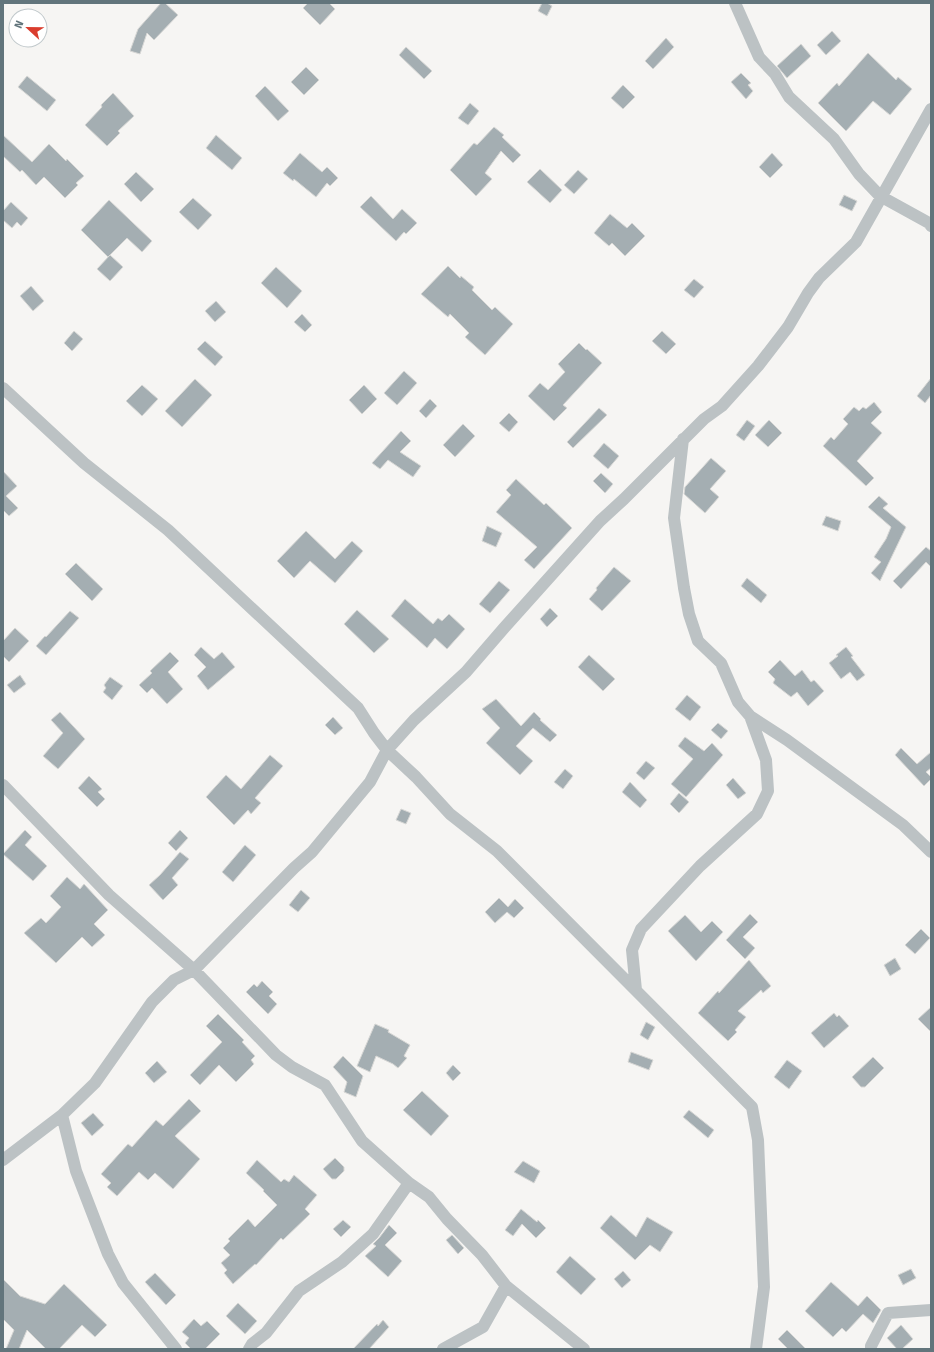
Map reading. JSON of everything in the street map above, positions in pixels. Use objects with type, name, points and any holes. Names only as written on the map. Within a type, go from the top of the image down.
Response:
[{"type":"street","points":[[735,3],[759,57],[775,74],[789,97],[834,139],[859,174],[880,196],[931,226]]},
{"type":"street","points":[[3,1160],[62,1115],[95,1083],[152,1002],[174,980],[194,970],[294,868],[312,852],[370,782],[387,750],[414,720],[466,672],[600,521],[704,419],[722,406],[758,366],[788,327],[808,293],[819,278],[856,242],[880,196],[931,109]]},
{"type":"street","points":[[3,388],[84,463],[168,530],[358,708],[387,750],[416,777],[450,814],[497,851],[752,1107],[758,1140],[764,1287],[756,1349]]},
{"type":"street","points":[[683,439],[674,518],[689,614],[698,641],[720,663],[738,702],[750,716],[787,740],[903,825],[931,852]]},
{"type":"street","points":[[636,990],[632,950],[641,929],[700,866],[757,814],[768,791],[766,760],[750,716]]},
{"type":"street","points":[[3,785],[109,895],[194,970],[276,1054],[292,1067],[325,1084],[362,1141],[409,1183],[429,1197],[447,1219],[482,1255],[506,1286],[584,1349]]},
{"type":"street","points":[[62,1115],[76,1171],[108,1254],[123,1283],[176,1349]]},
{"type":"street","points":[[249,1349],[252,1344],[266,1333],[299,1291],[342,1262],[373,1234],[409,1183]]},
{"type":"street","points":[[443,1349],[483,1327],[506,1286]]},
{"type":"street","points":[[870,1349],[888,1313],[931,1310]]},
{"type":"building","points":[[161,3],[165,3],[178,15],[154,40],[147,33],[140,54],[130,51],[138,29]]},
{"type":"building","points":[[308,3],[329,3],[335,9],[320,25],[303,8]]},
{"type":"building","points":[[542,3],[547,3],[552,6],[547,16],[538,11]]},
{"type":"building","points":[[832,31],[841,41],[826,55],[817,45]]},
{"type":"building","points":[[666,38],[674,47],[653,69],[645,61]]},
{"type":"building","points":[[801,44],[811,56],[787,78],[777,66]]},
{"type":"building","points":[[406,47],[432,71],[424,79],[399,55]]},
{"type":"building","points":[[868,53],[896,80],[898,77],[912,89],[890,115],[873,101],[846,131],[818,103],[837,83],[839,86]]},
{"type":"building","points":[[306,67],[319,80],[304,95],[291,82]]},
{"type":"building","points":[[741,73],[751,83],[748,85],[753,91],[746,99],[731,82]]},
{"type":"building","points":[[27,76],[56,100],[47,111],[18,87]]},
{"type":"building","points":[[623,85],[635,97],[623,109],[611,98]]},
{"type":"building","points":[[265,86],[289,111],[278,121],[255,96]]},
{"type":"building","points":[[113,93],[134,116],[118,131],[120,133],[107,146],[85,125]]},
{"type":"building","points":[[470,103],[479,111],[468,125],[458,118]]},
{"type":"building","points":[[494,127],[504,135],[502,137],[521,155],[513,163],[501,151],[485,173],[492,179],[476,196],[450,170],[474,143],[477,145]]},
{"type":"building","points":[[3,135],[32,162],[49,144],[84,176],[76,183],[78,185],[65,198],[44,177],[36,185],[22,170],[20,172],[3,156]]},
{"type":"building","points":[[216,135],[242,158],[232,170],[206,148]]},
{"type":"building","points":[[300,153],[322,172],[327,167],[338,178],[330,186],[327,183],[316,197],[294,179],[293,181],[283,173]]},
{"type":"building","points":[[772,153],[783,165],[770,178],[759,167]]},
{"type":"building","points":[[540,169],[562,190],[550,203],[527,182]]},
{"type":"building","points":[[578,170],[588,179],[574,194],[564,185]]},
{"type":"building","points":[[136,172],[154,189],[141,202],[124,184]]},
{"type":"building","points":[[844,195],[857,201],[852,211],[839,205]]},
{"type":"building","points":[[371,196],[393,219],[402,209],[417,223],[406,234],[404,232],[396,241],[360,207]]},
{"type":"building","points":[[193,198],[212,215],[198,230],[179,212]]},
{"type":"building","points":[[109,200],[152,241],[142,252],[127,238],[108,257],[81,230]]},
{"type":"building","points":[[11,202],[28,218],[21,226],[17,222],[12,228],[3,220],[3,211]]},
{"type":"building","points":[[610,214],[627,228],[632,223],[645,236],[625,256],[612,243],[609,246],[594,233]]},
{"type":"building","points":[[110,255],[123,267],[110,281],[97,269]]},
{"type":"building","points":[[448,266],[460,278],[461,276],[474,287],[472,290],[492,310],[495,307],[513,324],[485,355],[465,337],[469,333],[450,314],[448,317],[421,294]]},
{"type":"building","points":[[276,267],[302,291],[287,308],[261,283]]},
{"type":"building","points":[[694,279],[704,287],[694,298],[684,290]]},
{"type":"building","points":[[31,286],[44,301],[33,311],[20,296]]},
{"type":"building","points":[[216,301],[226,312],[215,322],[205,311]]},
{"type":"building","points":[[302,314],[312,325],[305,332],[294,322]]},
{"type":"building","points":[[74,331],[83,339],[72,351],[64,343]]},
{"type":"building","points":[[662,331],[676,344],[666,354],[652,341]]},
{"type":"building","points":[[205,341],[223,357],[215,366],[197,349]]},
{"type":"building","points":[[579,343],[602,363],[563,405],[567,408],[554,421],[528,396],[540,383],[548,390],[565,372],[558,364]]},
{"type":"building","points":[[404,371],[417,383],[397,405],[384,393]]},
{"type":"building","points":[[931,378],[931,395],[925,403],[917,396]]},
{"type":"building","points":[[195,379],[212,395],[182,427],[165,411]]},
{"type":"building","points":[[142,385],[158,399],[142,416],[126,401]]},
{"type":"building","points":[[364,385],[377,399],[362,414],[349,400]]},
{"type":"building","points":[[430,399],[437,406],[426,418],[419,411]]},
{"type":"building","points":[[874,402],[882,412],[871,423],[882,433],[857,461],[874,478],[866,486],[823,446],[831,437],[834,440],[848,424],[843,419],[854,407],[859,411],[863,407],[866,409]]},
{"type":"building","points":[[599,408],[607,415],[573,448],[567,442]]},
{"type":"building","points":[[509,413],[518,422],[509,432],[499,423]]},
{"type":"building","points":[[747,420],[755,426],[744,441],[736,435]]},
{"type":"building","points":[[769,420],[782,433],[768,447],[755,435]]},
{"type":"building","points":[[463,424],[475,436],[455,457],[443,445]]},
{"type":"building","points":[[401,431],[411,441],[400,452],[421,466],[413,477],[388,460],[380,469],[372,463]]},
{"type":"building","points":[[604,443],[619,456],[608,469],[593,456]]},
{"type":"building","points":[[711,458],[726,471],[710,489],[719,497],[705,513],[684,494],[685,487]]},
{"type":"building","points":[[3,471],[17,486],[6,496],[18,508],[9,516],[3,510]]},
{"type":"building","points":[[601,473],[613,484],[605,493],[593,481]]},
{"type":"building","points":[[516,479],[544,505],[546,503],[572,528],[534,569],[524,560],[537,547],[496,512],[511,495],[506,490]]},
{"type":"building","points":[[879,496],[888,504],[883,508],[906,527],[880,581],[871,573],[881,562],[874,557],[886,539],[891,527],[868,507]]},
{"type":"building","points":[[826,516],[841,521],[838,531],[822,525]]},
{"type":"building","points":[[487,526],[502,533],[496,547],[482,541]]},
{"type":"building","points":[[306,531],[335,559],[352,541],[363,551],[335,583],[310,561],[294,578],[277,561]]},
{"type":"building","points":[[926,547],[931,551],[931,567],[926,562],[901,589],[893,581]]},
{"type":"building","points":[[76,563],[103,589],[92,601],[65,574]]},
{"type":"building","points":[[614,567],[631,581],[602,611],[589,599],[597,590],[596,588]]},
{"type":"building","points":[[747,578],[767,595],[761,603],[741,586]]},
{"type":"building","points":[[499,581],[510,590],[490,613],[479,604]]},
{"type":"building","points":[[405,599],[433,624],[438,618],[442,621],[449,614],[465,629],[447,649],[435,638],[427,648],[391,616]]},
{"type":"building","points":[[550,608],[558,616],[547,627],[540,619]]},
{"type":"building","points":[[357,610],[389,639],[374,653],[344,624]]},
{"type":"building","points":[[70,611],[79,618],[46,655],[36,646]]},
{"type":"building","points":[[15,628],[29,641],[9,662],[3,656],[3,641]]},
{"type":"building","points":[[201,647],[214,659],[222,652],[235,667],[208,690],[197,676],[206,667],[194,655]]},
{"type":"building","points":[[846,647],[853,656],[851,657],[865,675],[857,681],[850,672],[841,679],[829,663]]},
{"type":"building","points":[[170,652],[179,661],[168,672],[183,689],[167,704],[152,688],[147,693],[139,685],[152,673],[150,671]]},
{"type":"building","points":[[589,655],[615,679],[603,691],[578,667]]},
{"type":"building","points":[[780,660],[795,676],[802,670],[811,682],[814,680],[824,691],[808,706],[797,692],[791,697],[773,683],[775,679],[768,672]]},
{"type":"building","points":[[20,675],[26,684],[14,693],[7,685]]},
{"type":"building","points":[[110,677],[123,686],[112,700],[103,692],[106,688],[104,685]]},
{"type":"building","points":[[687,695],[701,707],[690,721],[675,709]]},
{"type":"building","points":[[496,699],[521,726],[534,712],[541,719],[540,720],[557,735],[550,742],[533,728],[516,746],[533,761],[520,775],[486,743],[500,728],[482,709]]},
{"type":"building","points":[[60,712],[85,739],[58,769],[43,756],[63,733],[51,720]]},
{"type":"building","points":[[333,717],[343,728],[335,735],[325,725]]},
{"type":"building","points":[[718,723],[728,731],[721,739],[711,730]]},
{"type":"building","points":[[685,737],[704,751],[712,743],[723,755],[686,797],[671,784],[693,759],[678,746]]},
{"type":"building","points":[[901,748],[917,764],[931,752],[931,768],[926,772],[931,779],[924,786],[895,755]]},
{"type":"building","points":[[270,755],[283,766],[255,798],[261,803],[251,814],[248,810],[234,825],[206,797],[226,775],[241,789]]},
{"type":"building","points":[[646,761],[655,768],[644,780],[636,773]]},
{"type":"building","points":[[565,769],[573,776],[563,789],[554,782]]},
{"type":"building","points":[[89,776],[102,789],[98,792],[105,799],[97,807],[78,788]]},
{"type":"building","points":[[733,778],[746,793],[738,799],[726,785]]},
{"type":"building","points":[[630,782],[647,800],[640,808],[622,792]]},
{"type":"building","points":[[679,793],[689,802],[679,813],[670,804]]},
{"type":"building","points":[[401,809],[411,813],[406,824],[396,820]]},
{"type":"building","points":[[25,830],[32,837],[25,845],[47,866],[33,881],[3,854]]},
{"type":"building","points":[[180,830],[188,838],[176,851],[168,843]]},
{"type":"building","points":[[245,845],[256,855],[233,882],[222,872]]},
{"type":"building","points":[[180,852],[189,859],[172,878],[178,885],[163,900],[149,885]]},
{"type":"building","points":[[67,877],[80,889],[84,884],[108,910],[94,924],[105,935],[92,947],[82,937],[56,963],[24,933],[41,918],[46,923],[61,907],[50,896]]},
{"type":"building","points":[[301,890],[310,898],[298,912],[289,905]]},
{"type":"building","points":[[499,898],[508,907],[515,899],[524,908],[514,918],[507,912],[495,923],[485,912]]},
{"type":"building","points":[[750,914],[758,922],[743,937],[755,948],[745,959],[726,940]]},
{"type":"building","points":[[685,915],[701,932],[712,921],[723,932],[696,961],[668,931]]},
{"type":"building","points":[[921,929],[930,938],[915,954],[905,945]]},
{"type":"building","points":[[895,958],[901,969],[890,976],[884,965]]},
{"type":"building","points":[[749,960],[771,986],[763,993],[761,990],[738,1011],[746,1017],[735,1030],[737,1032],[728,1041],[698,1013],[718,991],[719,993]]},
{"type":"building","points":[[262,981],[273,992],[269,996],[277,1004],[268,1014],[246,992],[254,984],[257,987]]},
{"type":"building","points":[[931,1007],[931,1032],[918,1019]]},
{"type":"building","points":[[834,1013],[837,1017],[839,1015],[849,1026],[824,1048],[811,1033]]},
{"type":"building","points":[[218,1014],[244,1040],[242,1042],[255,1056],[251,1060],[254,1064],[236,1082],[219,1065],[200,1085],[190,1075],[222,1042],[206,1026]]},
{"type":"building","points":[[646,1022],[655,1027],[648,1040],[640,1035]]},
{"type":"building","points":[[375,1024],[389,1030],[388,1032],[410,1045],[404,1056],[407,1058],[398,1068],[376,1056],[370,1072],[357,1066]]},
{"type":"building","points":[[631,1052],[653,1060],[649,1070],[628,1062]]},
{"type":"building","points":[[343,1056],[363,1076],[356,1097],[344,1092],[347,1082],[333,1067]]},
{"type":"building","points":[[873,1057],[884,1068],[865,1087],[861,1087],[852,1077]]},
{"type":"building","points":[[787,1060],[802,1071],[789,1089],[774,1077]]},
{"type":"building","points":[[157,1061],[167,1072],[154,1083],[145,1073]]},
{"type":"building","points":[[453,1065],[461,1073],[453,1081],[446,1073]]},
{"type":"building","points":[[422,1091],[449,1116],[431,1136],[403,1110]]},
{"type":"building","points":[[189,1099],[201,1111],[175,1136],[200,1159],[173,1189],[155,1173],[148,1180],[139,1172],[117,1196],[107,1187],[111,1183],[101,1174],[128,1144],[132,1147],[156,1120],[163,1126]]},
{"type":"building","points":[[689,1110],[714,1130],[708,1138],[683,1117]]},
{"type":"building","points":[[93,1113],[104,1125],[92,1136],[81,1123]]},
{"type":"building","points":[[335,1158],[344,1167],[344,1171],[336,1179],[332,1179],[323,1169]]},
{"type":"building","points":[[257,1160],[281,1182],[284,1179],[289,1182],[294,1175],[317,1195],[305,1209],[310,1214],[283,1240],[281,1238],[256,1265],[255,1264],[233,1284],[224,1273],[227,1270],[221,1263],[230,1255],[223,1248],[230,1241],[228,1239],[248,1219],[255,1227],[277,1205],[246,1173]]},
{"type":"building","points":[[523,1161],[540,1171],[534,1183],[514,1172]]},
{"type":"building","points":[[521,1209],[537,1222],[538,1220],[546,1228],[536,1238],[522,1224],[513,1236],[505,1230]]},
{"type":"building","points":[[611,1215],[636,1237],[647,1217],[673,1232],[660,1252],[650,1245],[635,1260],[600,1228]]},
{"type":"building","points":[[343,1220],[351,1227],[341,1237],[333,1229]]},
{"type":"building","points":[[389,1225],[397,1233],[385,1245],[402,1261],[388,1277],[365,1256],[376,1246],[373,1244]]},
{"type":"building","points":[[452,1235],[464,1248],[458,1254],[446,1240]]},
{"type":"building","points":[[570,1256],[596,1279],[581,1295],[556,1272]]},
{"type":"building","points":[[911,1269],[916,1278],[903,1285],[898,1275]]},
{"type":"building","points":[[623,1271],[631,1280],[622,1288],[614,1279]]},
{"type":"building","points":[[155,1273],[176,1295],[166,1305],[145,1282]]},
{"type":"building","points":[[3,1279],[20,1296],[45,1304],[64,1284],[107,1325],[95,1337],[82,1325],[59,1349],[46,1349],[27,1330],[19,1349],[6,1349],[14,1330],[3,1319]]},
{"type":"building","points":[[831,1282],[858,1306],[867,1296],[881,1310],[873,1323],[863,1314],[846,1332],[842,1328],[833,1337],[805,1311]]},
{"type":"building","points":[[238,1303],[257,1321],[245,1334],[226,1316]]},
{"type":"building","points":[[194,1319],[201,1326],[207,1321],[220,1334],[205,1349],[191,1349],[185,1343],[189,1338],[182,1332]]},
{"type":"building","points":[[383,1320],[389,1327],[369,1349],[353,1349],[377,1324],[378,1326]]},
{"type":"building","points":[[901,1325],[913,1339],[902,1349],[897,1349],[887,1338]]},
{"type":"building","points":[[787,1330],[806,1349],[788,1349],[778,1339]]}]
